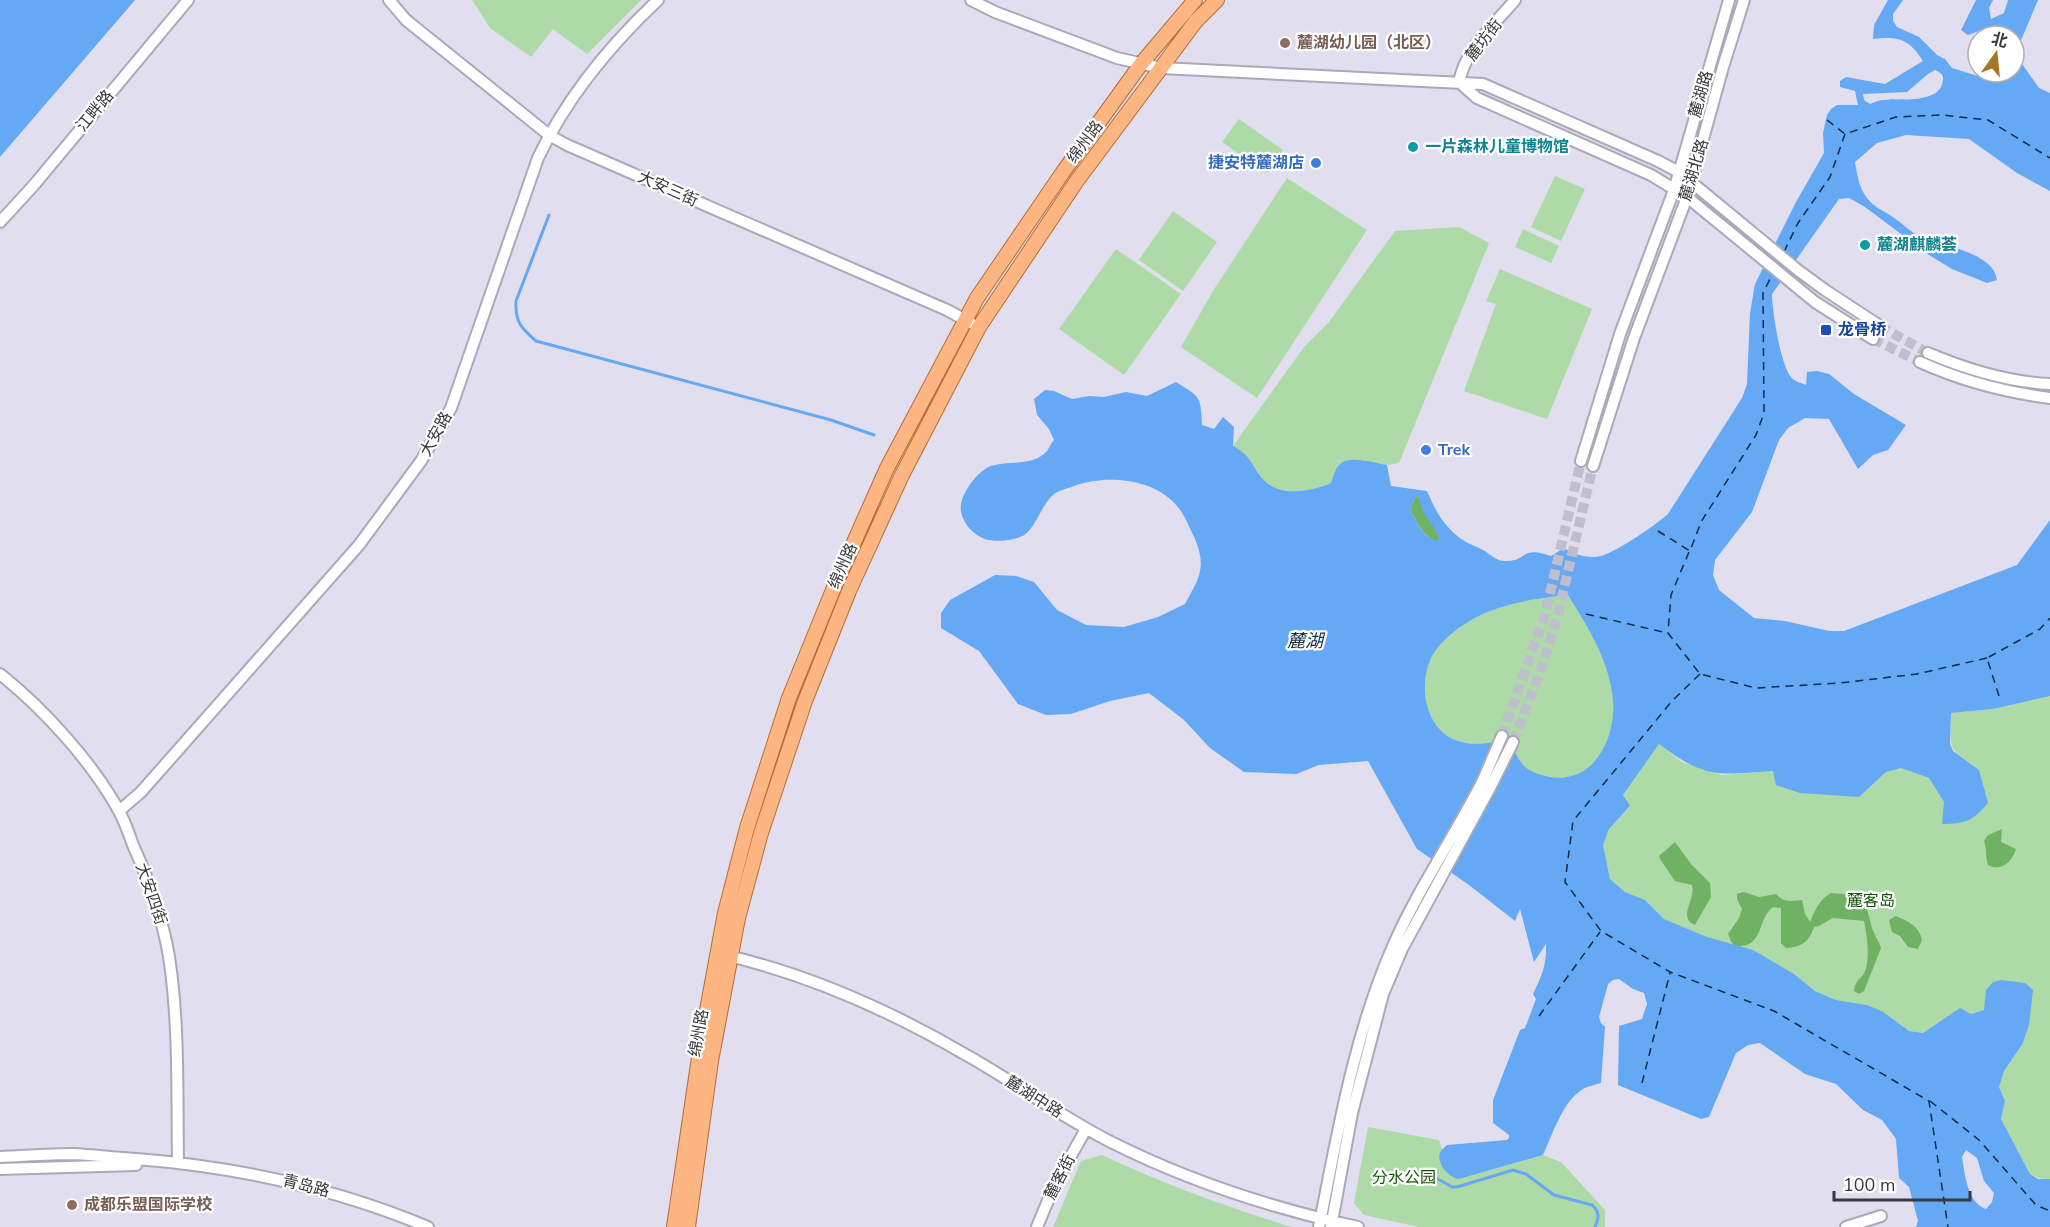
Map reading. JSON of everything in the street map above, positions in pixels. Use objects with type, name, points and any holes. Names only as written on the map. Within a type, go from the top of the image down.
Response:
[{"type":"main road","name":"绵州路","points":[[674,1227],[747,828],[789,698],[835,585],[887,468],[964,320],[1062,172],[1141,64],[1195,0]]},
{"type":"main road","name":"绵州路","points":[[688,1227],[723,954],[738,918],[769,811],[806,701],[849,591],[902,475],[979,327],[1076,182],[1197,21],[1216,0]]},
{"type":"street","name":"江畔路","points":[[0,222],[34,185],[188,0]]},
{"type":"street","name":"大安三街","points":[[388,0],[406,20],[549,135],[578,150],[947,310],[979,327]]},
{"type":"street","name":"大安路","points":[[119,812],[141,792],[359,545],[422,461],[451,408],[538,158],[549,135],[573,95],[606,53],[658,0]]},
{"type":"street","points":[[971,0],[995,12],[1117,58],[1161,68],[1483,84],[1679,172],[1799,271],[1880,326]]},
{"type":"street","name":"麓坊街","points":[[1459,83],[1468,57],[1515,0]]},
{"type":"street","name":"麓湖路","points":[[1581,462],[1620,334],[1674,190],[1729,0]]},
{"type":"street","name":"麓湖北路","points":[[1593,466],[1634,338],[1687,197],[1725,58],[1744,0]]},
{"type":"street","points":[[1459,83],[1477,98],[1651,174],[1687,197],[1815,302],[1873,339]]},
{"type":"street","points":[[1928,353],[1960,373],[2018,382],[2050,384]]},
{"type":"street","points":[[1920,362],[1960,373],[2011,393],[2050,398]]},
{"type":"street","name":"大安四街","points":[[0,674],[22,692],[62,733],[91,770],[119,812],[144,869],[162,924],[171,970],[176,1020],[178,1162]]},
{"type":"street","points":[[1326,1224],[1341,1114],[1375,993],[1394,945],[1418,896],[1482,782],[1502,736]]},
{"type":"street","points":[[1326,1224],[1383,994],[1402,949],[1513,742]]},
{"type":"street","name":"麓湖中路","points":[[723,954],[770,967],[830,989],[926,1033],[968,1056],[1086,1129],[1138,1155],[1199,1181],[1326,1224],[1358,1227]]},
{"type":"street","name":"麓客街","points":[[1037,1227],[1054,1186],[1086,1129]]},
{"type":"street","name":"青岛路","points":[[0,1156],[75,1154],[178,1162],[261,1175],[345,1196],[391,1211],[428,1227]]},
{"type":"street","name":"青岛路","points":[[0,1169],[82,1168],[178,1162]]},
{"type":"street","points":[[1846,1227],[1881,1216]]},
{"type":"green space","points":[[472,0],[641,0],[587,54],[553,29],[531,57],[490,28]]},
{"type":"green space","points":[[1239,119],[1283,150],[1267,173],[1222,142]]},
{"type":"green space","points":[[1555,176],[1585,189],[1561,241],[1531,227]]},
{"type":"green space","points":[[1287,178],[1367,230],[1257,398],[1181,347],[1213,291]]},
{"type":"green space","points":[[1173,211],[1217,242],[1183,291],[1139,260]]},
{"type":"green space","points":[[1459,227],[1489,243],[1399,463],[1387,465],[1363,460],[1339,464],[1331,483],[1304,491],[1285,490],[1268,484],[1247,456],[1233,446],[1304,347],[1329,322],[1395,231]]},
{"type":"green space","points":[[1523,229],[1559,246],[1551,263],[1515,247]]},
{"type":"green space","points":[[1116,249],[1181,294],[1124,375],[1059,329]]},
{"type":"green space","points":[[1500,269],[1592,309],[1547,419],[1464,391],[1496,304],[1486,301]]},
{"type":"green space","points":[[1416,496],[1420,499],[1437,532],[1439,538],[1437,542],[1424,532],[1410,509]]},
{"type":"green space","points":[[1470,571],[1483,576],[1498,573],[1504,575],[1504,579],[1496,585],[1486,586],[1469,577]]},
{"type":"green space","points":[[1568,595],[1602,657],[1611,685],[1613,714],[1611,729],[1600,755],[1579,773],[1566,777],[1550,777],[1525,767],[1508,740],[1483,744],[1464,743],[1447,735],[1438,727],[1427,706],[1425,681],[1431,658],[1443,642],[1471,620],[1497,609],[1525,601]]},
{"type":"green space","name":"麓客岛","points":[[2050,696],[2050,1179],[2047,1179],[2030,1174],[2001,1119],[2005,1102],[1999,1087],[2004,1071],[2022,1045],[1986,990],[1985,1010],[1971,1014],[1960,1009],[1923,1033],[1909,1031],[1882,1011],[1867,1005],[1836,1000],[1815,991],[1794,974],[1664,919],[1645,900],[1625,892],[1610,879],[1603,845],[1609,829],[1630,807],[1623,795],[1659,744],[1682,762],[1722,775],[1773,771],[1859,797],[1886,772],[1901,768],[1929,778],[1944,802],[1979,770],[1953,748],[1951,713],[1993,709]]},
{"type":"green space","points":[[2002,829],[2001,842],[2016,849],[2012,858],[2005,864],[1993,867],[1988,865],[1984,841],[1988,835]]},
{"type":"green space","points":[[1675,842],[1691,864],[1710,883],[1711,897],[1695,925],[1690,922],[1687,913],[1693,891],[1692,885],[1675,881],[1659,856]]},
{"type":"green space","points":[[1744,892],[1759,897],[1776,894],[1785,900],[1802,900],[1805,914],[1810,922],[1820,902],[1831,893],[1860,899],[1867,908],[1872,928],[1881,948],[1864,991],[1859,994],[1854,991],[1863,975],[1868,957],[1864,921],[1833,918],[1814,927],[1804,943],[1786,948],[1781,943],[1781,908],[1773,907],[1753,941],[1736,946],[1731,942],[1728,934],[1742,909],[1737,894]]},
{"type":"green space","points":[[1896,916],[1909,922],[1919,931],[1922,940],[1918,949],[1908,947],[1900,936],[1892,932],[1889,920]]},
{"type":"green space","name":"分水公园","points":[[1368,1127],[1439,1140],[1448,1168],[1459,1179],[1543,1155],[1561,1162],[1605,1210],[1605,1227],[1419,1227],[1364,1215],[1354,1203]]},
{"type":"green space","points":[[1102,1155],[1195,1194],[1292,1227],[1053,1227],[1081,1161]]},
{"type":"water","points":[[0,0],[135,0],[0,157]]},
{"type":"water","name":"麓湖","points":[[1888,0],[1903,0],[1893,14],[1893,21],[1897,27],[1919,37],[1952,68],[1966,72],[1966,84],[2026,84],[2026,70],[2039,88],[2050,93],[2050,191],[2017,173],[1969,139],[1906,135],[1877,143],[1855,162],[1862,190],[1873,205],[1920,236],[1978,257],[1994,271],[1997,280],[1987,283],[1952,269],[1929,255],[1865,207],[1849,198],[1839,199],[1772,294],[1775,326],[1781,352],[1789,373],[1796,381],[1806,385],[1807,372],[1817,371],[1829,374],[1854,394],[1906,425],[1888,450],[1873,455],[1858,469],[1829,419],[1805,418],[1788,428],[1779,440],[1752,512],[1715,560],[1713,575],[1719,590],[1754,618],[1785,621],[1829,631],[1844,631],[2017,565],[2050,520],[2050,696],[1993,709],[1951,713],[1950,744],[1953,751],[1979,770],[1988,803],[1973,818],[1963,822],[1942,824],[1944,802],[1929,778],[1901,768],[1886,772],[1859,797],[1800,793],[1776,785],[1773,771],[1713,772],[1688,764],[1659,744],[1623,795],[1630,806],[1609,829],[1603,845],[1610,879],[1625,892],[1645,900],[1664,919],[1707,937],[1753,950],[1794,974],[1815,991],[1836,1000],[1867,1005],[1882,1011],[1909,1031],[1923,1033],[1960,1008],[1971,1014],[1984,1010],[1986,990],[1993,982],[2001,980],[2025,983],[2033,990],[2029,1025],[2022,1045],[2004,1071],[1999,1087],[2005,1101],[2001,1119],[2030,1174],[2038,1179],[2050,1179],[2050,1227],[1916,1227],[1918,1221],[1909,1187],[1899,1178],[1896,1139],[1882,1120],[1863,1110],[1836,1084],[1805,1074],[1760,1043],[1748,1045],[1736,1053],[1709,1117],[1701,1119],[1618,1085],[1619,1026],[1642,1019],[1647,1004],[1644,993],[1633,989],[1619,979],[1608,984],[1599,1017],[1605,1027],[1601,1083],[1583,1089],[1569,1102],[1543,1155],[1459,1179],[1455,1178],[1444,1169],[1439,1157],[1447,1145],[1509,1138],[1509,1135],[1493,1123],[1493,1100],[1520,1030],[1525,1028],[1536,999],[1533,994],[1543,969],[1546,944],[1534,962],[1520,909],[1515,921],[1417,849],[1368,761],[1319,765],[1296,774],[1244,772],[1210,748],[1184,720],[1149,693],[1110,701],[1071,714],[1046,715],[1018,704],[979,651],[941,628],[941,613],[950,600],[995,575],[1016,576],[1034,582],[1057,610],[1086,625],[1124,627],[1158,617],[1185,604],[1199,575],[1201,564],[1199,551],[1195,538],[1177,506],[1166,496],[1137,483],[1104,480],[1089,482],[1055,493],[1025,534],[1004,540],[992,541],[971,530],[961,513],[962,500],[973,480],[986,468],[998,464],[1028,461],[1047,451],[1054,440],[1049,429],[1037,415],[1034,399],[1045,390],[1054,391],[1072,399],[1089,396],[1104,397],[1126,392],[1147,396],[1176,382],[1198,398],[1202,425],[1214,429],[1223,417],[1234,427],[1233,446],[1247,456],[1268,484],[1276,488],[1294,491],[1313,489],[1331,483],[1336,469],[1343,462],[1369,461],[1387,465],[1391,486],[1427,491],[1438,513],[1452,532],[1494,558],[1507,561],[1534,552],[1551,556],[1564,548],[1578,555],[1589,557],[1611,552],[1637,537],[1668,514],[1742,398],[1747,384],[1750,313],[1755,284],[1796,202],[1824,153],[1823,133],[1827,115],[1837,105],[1858,105],[1855,91],[1840,87],[1840,81],[1846,77],[1885,84],[1923,61],[1913,48],[1902,41],[1890,38],[1873,39],[1874,25]],"holes":[[[1935,70],[1943,78],[1940,88],[1927,97],[1882,100],[1870,104],[1864,100],[1863,94],[1907,92]],[[1416,496],[1420,499],[1422,510],[1437,533],[1439,538],[1437,541],[1424,532],[1410,509]],[[1568,595],[1596,644],[1611,685],[1613,700],[1611,729],[1600,755],[1579,773],[1566,777],[1550,777],[1537,774],[1525,767],[1508,740],[1470,744],[1458,741],[1438,727],[1427,706],[1425,681],[1431,658],[1439,646],[1455,631],[1484,614],[1511,604]],[[1966,1150],[1977,1158],[1984,1181],[1994,1193],[1992,1202],[1986,1209],[1975,1200],[1966,1180],[1962,1157]]]},
{"type":"water","name":"麓湖","points":[[1976,0],[1993,0],[1989,8],[1991,19],[2004,13],[2008,0],[2038,0],[2026,28],[2026,24],[1966,24],[1966,34],[1961,30]]},
{"type":"waterway","points":[[549,215],[516,301],[520,324],[536,341],[831,420],[874,435]]},
{"type":"waterway","points":[[1436,1178],[1452,1187],[1457,1187],[1513,1170],[1526,1174],[1554,1195],[1592,1205],[1598,1215],[1595,1227]]},
{"type":"ferry route","points":[[1827,120],[1845,134],[1896,117],[1942,115],[1988,120],[2050,158]]},
{"type":"ferry route","points":[[1784,252],[1798,223],[1830,177],[1845,134]]},
{"type":"ferry route","points":[[1658,531],[1690,551],[1701,522],[1756,435],[1764,413],[1763,293],[1772,275]]},
{"type":"ferry route","points":[[1689,552],[1671,595],[1668,633],[1700,674],[1756,688],[1840,683],[1917,674],[1987,658]]},
{"type":"ferry route","points":[[1586,614],[1667,633]]},
{"type":"ferry route","points":[[1999,696],[1987,658],[2040,629],[2050,618]]},
{"type":"ferry route","points":[[1700,674],[1672,701],[1573,821],[1565,882],[1601,931],[1670,972],[1774,1011],[1929,1101],[1948,1227]]},
{"type":"ferry route","points":[[1539,1016],[1600,932]]},
{"type":"ferry route","points":[[1642,1083],[1670,973]]},
{"type":"ferry route","points":[[1930,1101],[1979,1140],[2036,1205],[2050,1211]]},
{"type":"tunnel","points":[[1880,326],[1928,353]]},
{"type":"tunnel","points":[[1873,339],[1920,362]]},
{"type":"tunnel","points":[[1502,736],[1545,615],[1581,461]]},
{"type":"tunnel","points":[[1513,742],[1539,675],[1557,618],[1593,466]]},
{"type":"place","name":"麓湖幼儿园（北区）","points":[[1285,43]]},
{"type":"place","name":"一片森林儿童博物馆","points":[[1413,147]]},
{"type":"place","name":"捷安特麓湖店","points":[[1316,163]]},
{"type":"place","name":"麓湖麒麟荟","points":[[1865,245]]},
{"type":"place","name":"龙骨桥","points":[[1826,330]]},
{"type":"place","name":"Trek","points":[[1426,450]]},
{"type":"place","name":"成都乐盟国际学校","points":[[72,1205]]}]
